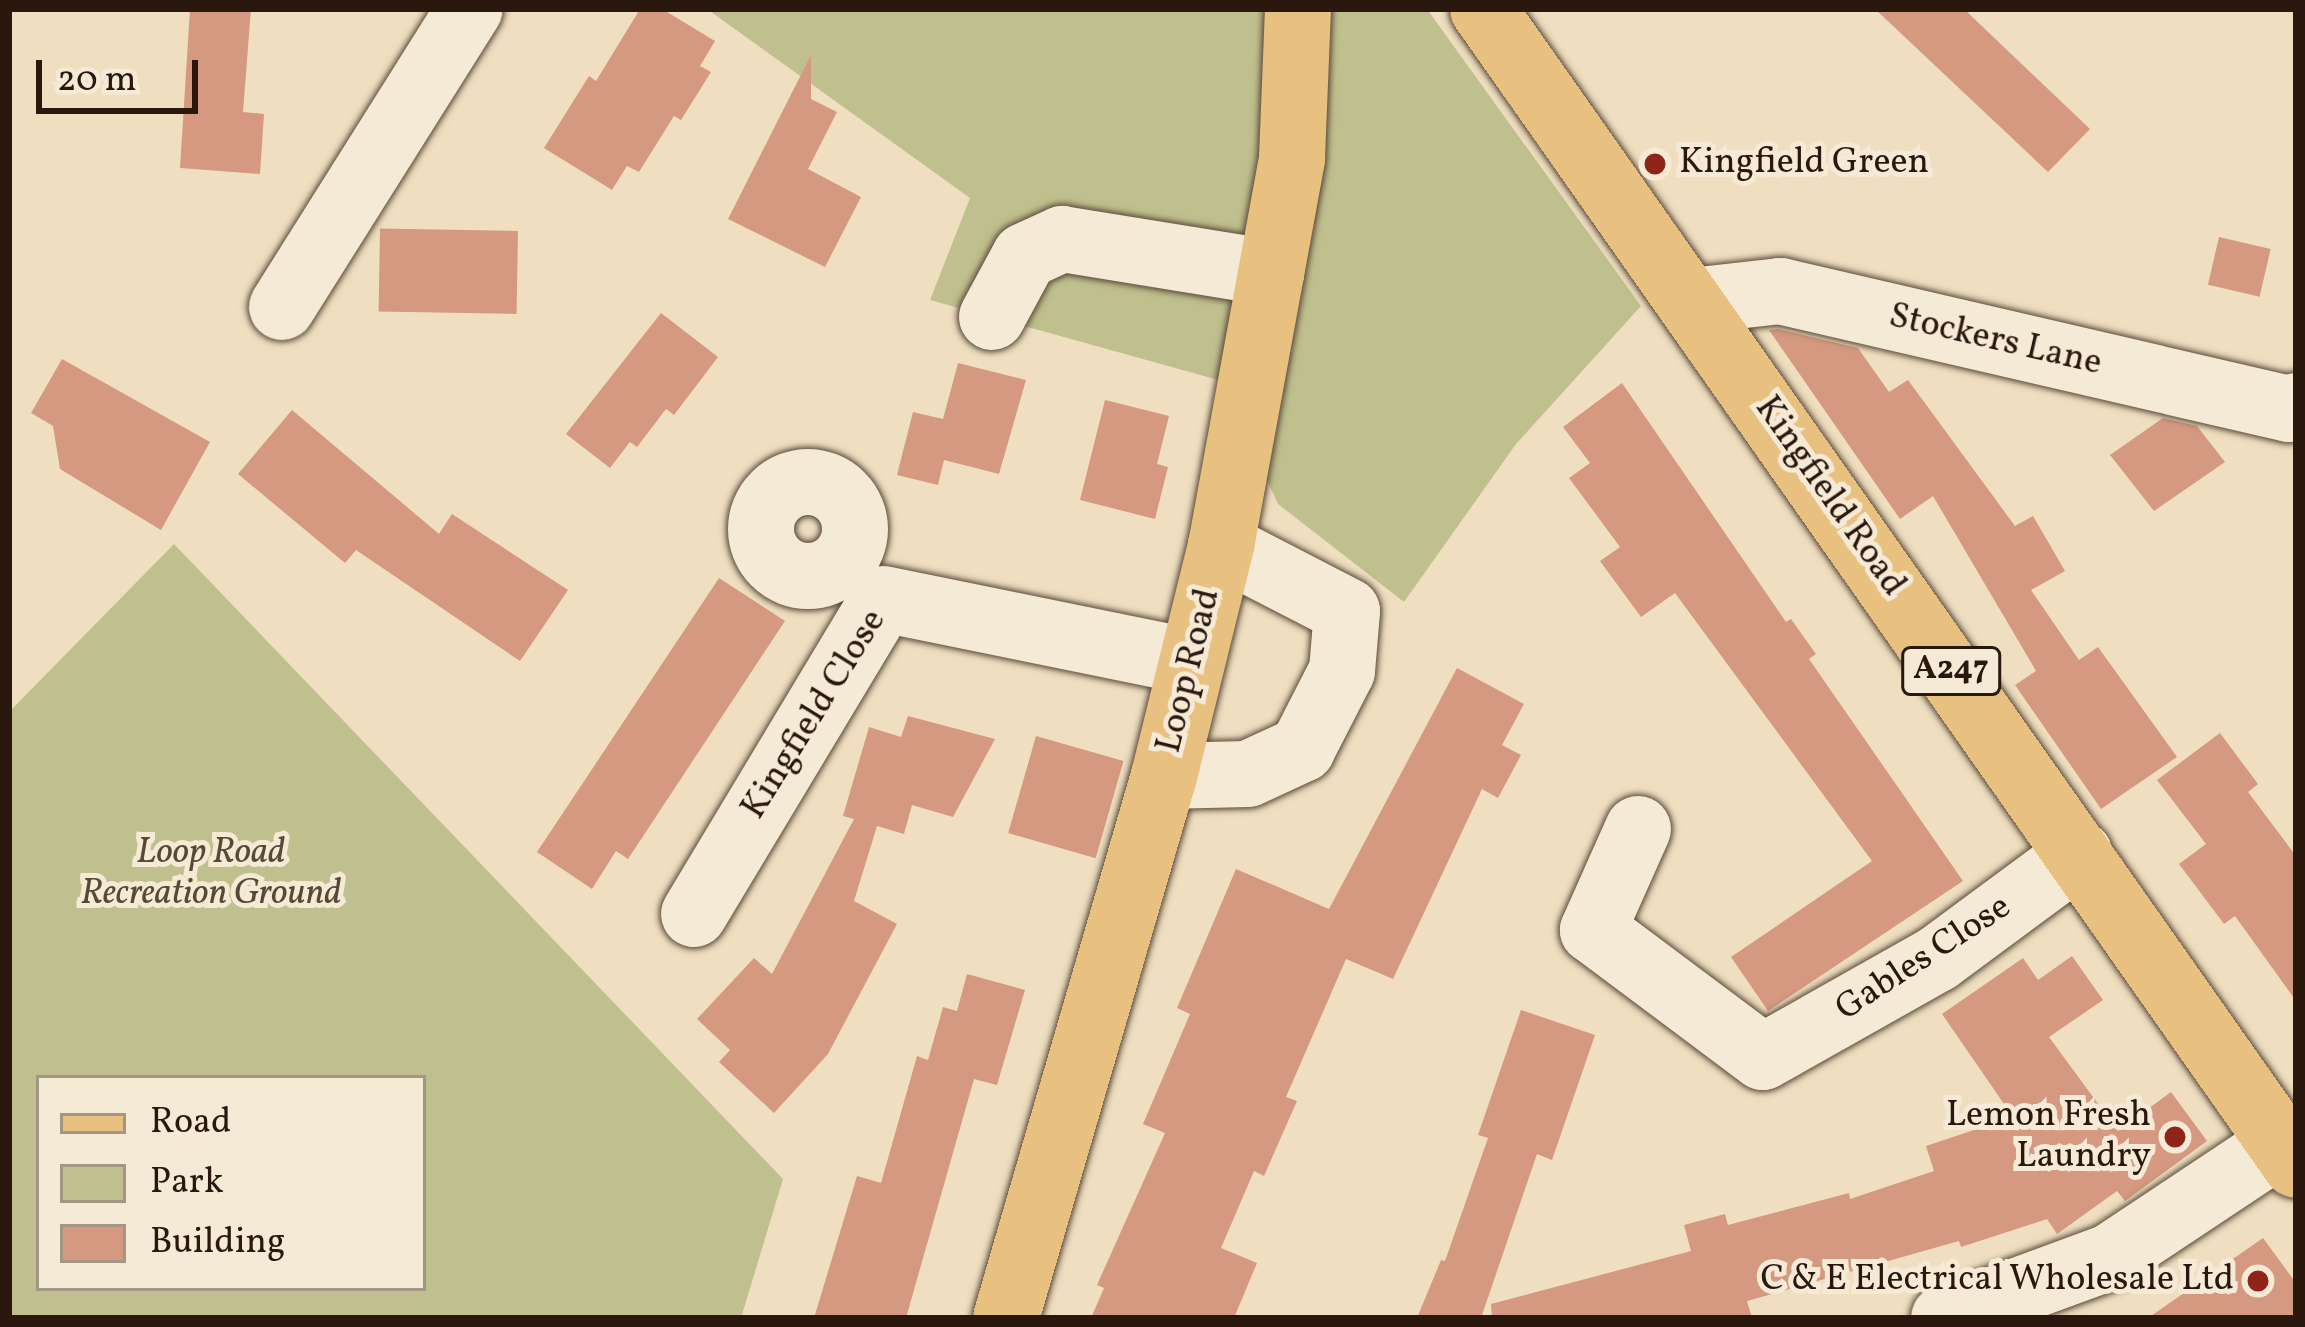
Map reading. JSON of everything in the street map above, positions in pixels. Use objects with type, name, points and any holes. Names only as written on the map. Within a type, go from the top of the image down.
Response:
[{"type":"main road","name":"Loop Road","points":[[1006,1318],[1164,776],[1221,545],[1292,158],[1298,9]]},
{"type":"main road","name":"Kingfield Road","points":[[1483,9],[2288,1154]]},
{"type":"street","points":[[281,307],[470,9]]},
{"type":"street","points":[[992,316],[1025,256],[1062,238],[1271,273]]},
{"type":"street","name":"Stockers Lane","points":[[1691,301],[1780,291],[2294,410]]},
{"type":"street","points":[[1164,776],[1248,774],[1302,749],[1342,670],[1347,611],[1221,545]]},
{"type":"street","name":"Kingfield Close","points":[[694,914],[860,583],[1192,662]]},
{"type":"street","name":"Gables Close","points":[[1638,829],[1592,930],[1763,1057],[1937,959],[2079,854]]},
{"type":"street","points":[[1944,1318],[2110,1257],[2288,1154]]},
{"type":"green space","name":"Kingfield Green","points":[[707,9],[1427,9],[1641,306],[1516,444],[1404,602],[1278,504],[1222,381],[930,300],[970,198]]},
{"type":"green space","name":"Loop Road Recreation Ground","points":[[174,544],[783,1179],[741,1318],[9,1318],[9,712]]},
{"type":"building","points":[[190,9],[251,9],[243,112],[264,114],[260,174],[180,168]]},
{"type":"building","points":[[640,9],[662,9],[715,41],[700,66],[711,72],[681,120],[674,116],[639,172],[627,166],[612,190],[544,148],[589,76],[596,81]]},
{"type":"building","points":[[1875,9],[1964,9],[2090,129],[2048,172]]},
{"type":"building","points":[[811,55],[811,99],[837,112],[808,169],[861,197],[825,267],[728,219]]},
{"type":"building","points":[[380,229],[518,231],[517,314],[379,312]]},
{"type":"building","points":[[2219,237],[2271,249],[2260,297],[2208,285]]},
{"type":"building","points":[[661,313],[718,357],[674,415],[666,409],[637,447],[630,442],[610,468],[566,434]]},
{"type":"building","points":[[1769,330],[1858,348],[1889,392],[1908,380],[2015,526],[2033,516],[2065,571],[2031,590],[2079,660],[2098,647],[2177,757],[2101,809],[2015,685],[2036,671],[1933,496],[1900,519]]},
{"type":"building","points":[[62,359],[210,442],[161,530],[60,469],[53,426],[31,413]]},
{"type":"building","points":[[958,363],[1026,380],[999,474],[944,460],[938,485],[897,475],[913,412],[943,419]]},
{"type":"building","points":[[1622,383],[1786,622],[1791,619],[1816,654],[1809,659],[1963,881],[1768,1011],[1731,957],[1872,861],[1675,593],[1641,617],[1600,561],[1620,547],[1569,478],[1590,463],[1563,427]]},
{"type":"building","points":[[1105,400],[1169,416],[1157,464],[1168,467],[1155,519],[1080,500]]},
{"type":"building","points":[[292,410],[439,534],[452,514],[568,590],[520,661],[356,550],[345,563],[238,474]]},
{"type":"building","points":[[2163,418],[2197,426],[2225,462],[2154,511],[2110,455]]},
{"type":"building","points":[[719,578],[785,621],[628,859],[616,851],[592,889],[537,852]]},
{"type":"building","points":[[1457,668],[1524,704],[1502,745],[1521,755],[1498,798],[1482,789],[1393,979],[1346,959],[1286,1097],[1297,1101],[1264,1176],[1254,1171],[1221,1248],[1257,1263],[1234,1318],[1091,1318],[1104,1288],[1097,1285],[1165,1133],[1143,1124],[1190,1014],[1177,1008],[1236,869],[1329,909]]},
{"type":"building","points":[[908,716],[995,739],[953,817],[912,805],[904,834],[877,826],[854,901],[897,924],[828,1054],[774,1113],[719,1062],[730,1050],[697,1019],[754,958],[772,974],[854,819],[843,816],[869,727],[901,737]]},
{"type":"building","points":[[2220,733],[2258,784],[2248,792],[2296,856],[2296,1001],[2235,916],[2224,924],[2179,864],[2206,844],[2157,780]]},
{"type":"building","points":[[1036,736],[1123,761],[1096,858],[1008,833]]},
{"type":"building","points":[[2072,956],[2103,1000],[2049,1037],[2118,1131],[2171,1092],[2207,1141],[2125,1201],[2117,1191],[2057,1234],[2047,1219],[1961,1247],[1959,1241],[1747,1301],[1752,1318],[1492,1318],[1491,1304],[1691,1251],[1684,1225],[1725,1214],[1728,1225],[1849,1193],[1850,1199],[1934,1171],[1926,1146],[2013,1117],[1942,1014],[2023,958],[2038,980]]},
{"type":"building","points":[[967,974],[1025,990],[997,1085],[974,1079],[906,1318],[814,1318],[857,1176],[881,1183],[917,1056],[928,1060],[943,1007],[957,1011]]},
{"type":"building","points":[[1521,1010],[1595,1035],[1552,1160],[1537,1154],[1481,1318],[1417,1318],[1441,1260],[1445,1261],[1488,1138],[1478,1135]]},
{"type":"building","points":[[2263,1238],[2296,1283],[2296,1318],[2148,1318]]},
{"type":"place","name":"Kingfield Green","points":[[1655,164]]},
{"type":"place","name":"Lemon Fresh Laundry","points":[[2175,1137]]},
{"type":"place","name":"C & E Electrical Wholesale Ltd","points":[[2258,1281]]}]
